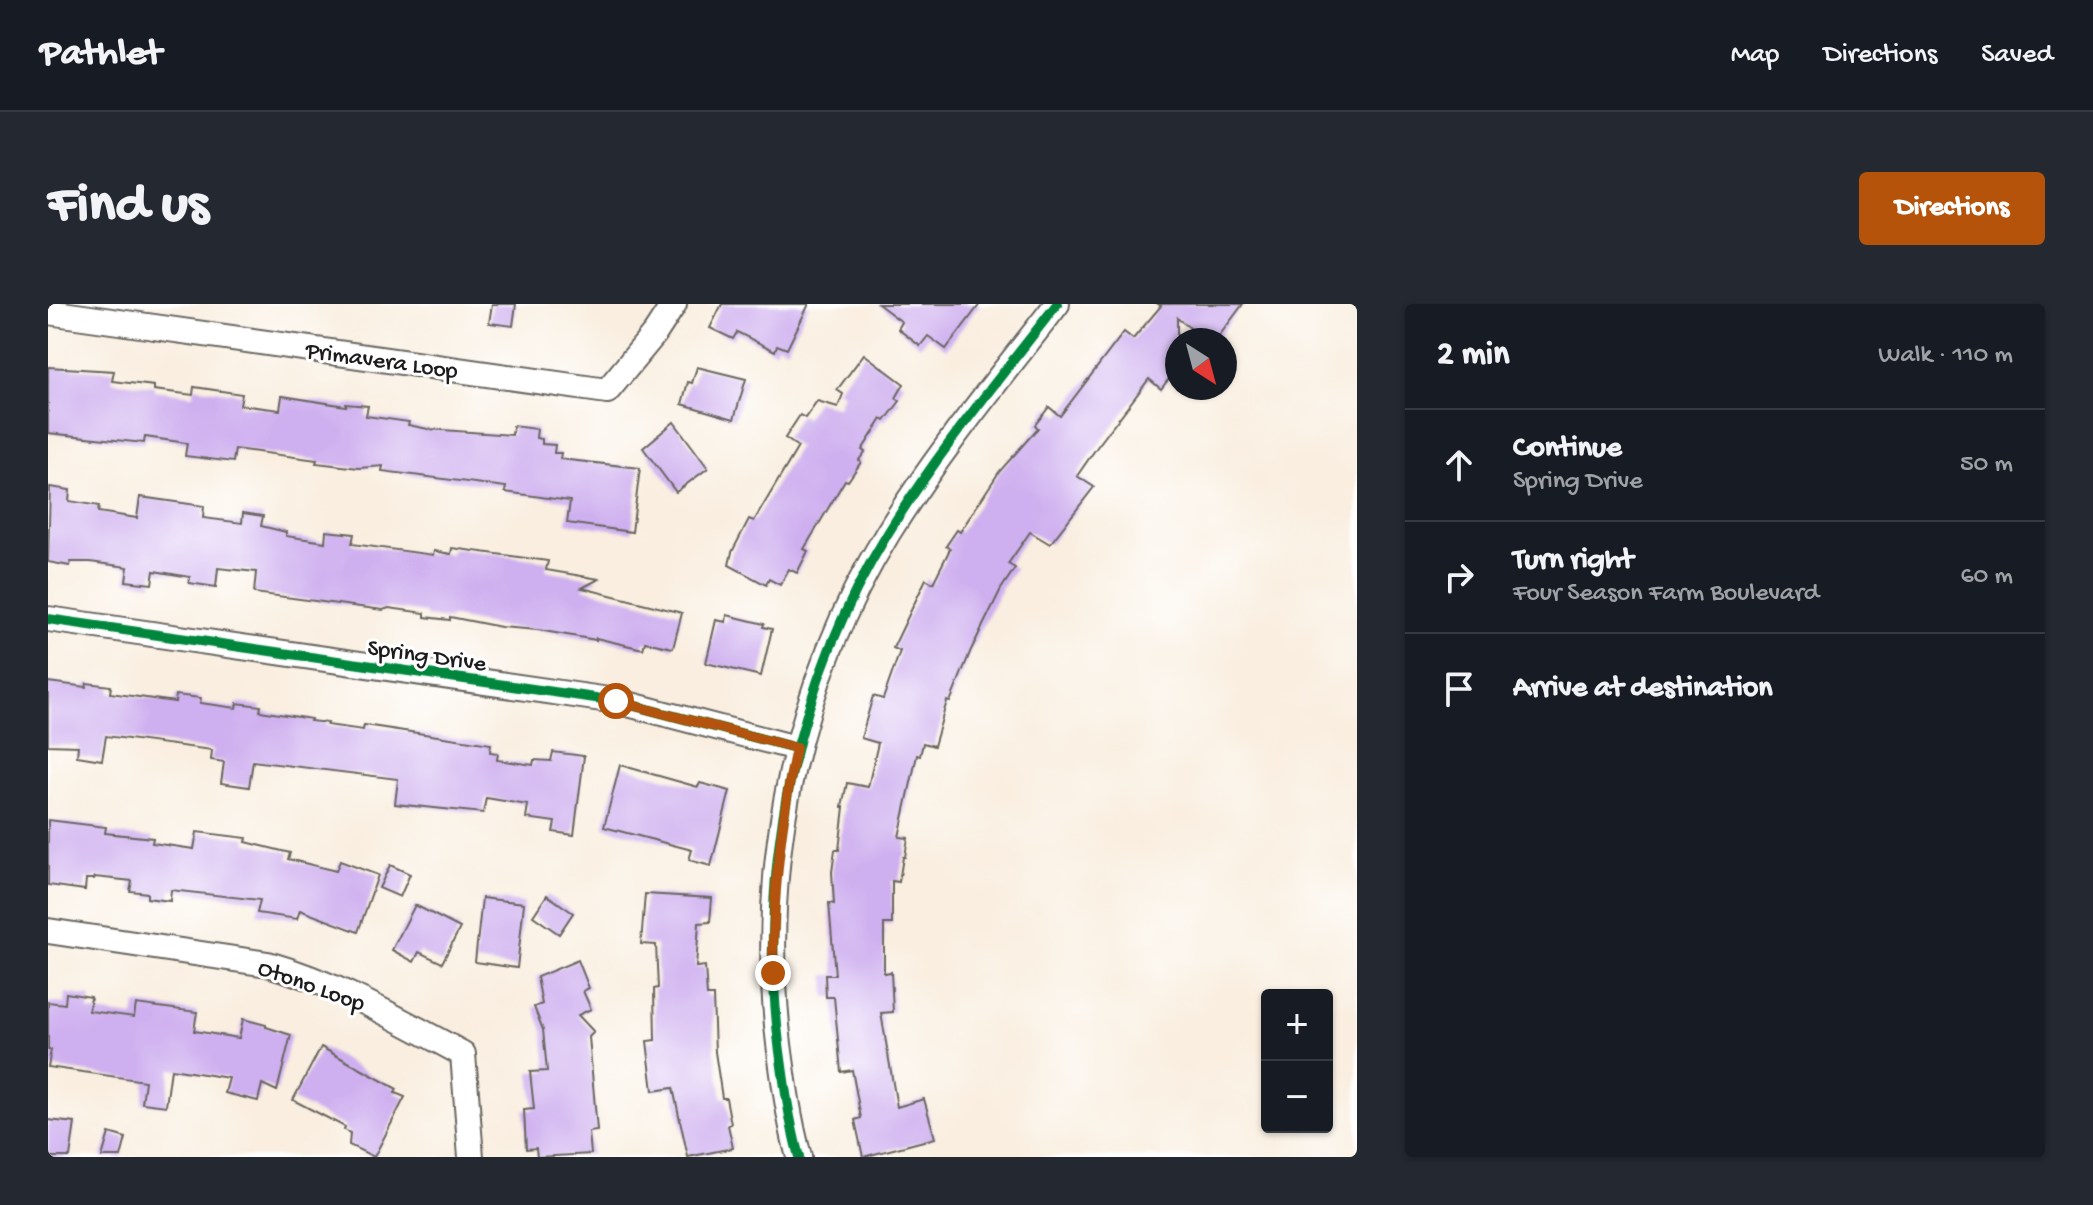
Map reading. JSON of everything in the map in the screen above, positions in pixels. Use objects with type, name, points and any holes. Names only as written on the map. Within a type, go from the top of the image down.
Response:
[{"type":"street","name":"Primavera Loop","points":[[48,312],[607,391],[655,333],[674,304]]},
{"type":"street","points":[[799,1157],[777,1025],[772,921],[782,819],[796,748],[834,640],[886,536],[942,452],[1057,304]]},
{"type":"street","name":"Spring Drive","points":[[48,619],[616,701],[796,748]]},
{"type":"street","name":"Otono Loop","points":[[48,931],[268,964],[347,992],[424,1032],[463,1054],[471,1157]]},
{"type":"building","points":[[492,304],[516,304],[513,326],[489,323]]},
{"type":"building","points":[[722,304],[809,304],[787,349],[777,345],[775,351],[737,332],[733,339],[710,328]]},
{"type":"building","points":[[878,304],[980,304],[946,349],[928,336],[920,346],[898,329],[902,322]]},
{"type":"building","points":[[1158,304],[1243,304],[1225,328],[1190,328],[1177,318],[1177,328],[1165,328],[1165,384],[1161,389],[1149,379],[1097,447],[1077,476],[1094,487],[1050,544],[1030,532],[1008,564],[1015,568],[1001,589],[971,650],[950,702],[947,701],[934,746],[923,743],[920,756],[917,755],[899,837],[908,838],[905,857],[899,882],[892,881],[892,924],[884,924],[884,973],[891,972],[893,1012],[881,1013],[897,1107],[924,1099],[935,1138],[863,1157],[855,1120],[861,1118],[852,1070],[841,1072],[834,997],[826,997],[825,975],[835,975],[829,903],[834,904],[832,872],[835,850],[839,850],[847,783],[868,787],[878,743],[861,738],[873,696],[883,699],[900,651],[893,648],[926,579],[933,583],[950,549],[946,546],[957,530],[960,532],[999,472],[1038,428],[1035,425],[1049,407],[1060,416],[1124,332],[1133,339],[1161,306]]},
{"type":"building","points":[[864,354],[904,384],[896,398],[900,401],[885,421],[882,419],[862,450],[865,452],[859,460],[861,462],[848,481],[845,480],[804,549],[808,551],[797,573],[789,569],[780,585],[769,579],[766,585],[729,565],[732,552],[749,519],[754,521],[798,447],[785,438],[800,415],[805,418],[817,401],[838,407],[843,394],[837,390]]},
{"type":"building","points":[[48,367],[114,371],[112,381],[154,386],[154,390],[193,395],[194,387],[242,394],[240,405],[280,410],[282,396],[346,406],[368,406],[366,416],[409,422],[408,425],[428,429],[512,435],[513,426],[537,429],[536,438],[542,439],[542,444],[555,445],[554,453],[561,453],[560,459],[640,468],[632,532],[567,523],[570,501],[505,492],[506,487],[382,471],[383,466],[359,468],[235,449],[233,462],[185,456],[187,443],[145,437],[144,443],[48,433]]},
{"type":"building","points":[[697,367],[746,379],[734,419],[682,404],[688,382],[692,383]]},
{"type":"building","points":[[674,422],[708,468],[676,492],[643,448]]},
{"type":"building","points":[[50,487],[70,490],[69,501],[99,506],[98,512],[137,518],[140,497],[204,506],[203,518],[242,523],[243,513],[263,516],[261,526],[286,532],[286,536],[325,542],[326,531],[354,534],[352,544],[433,555],[434,551],[451,554],[452,548],[548,561],[546,570],[599,579],[582,588],[682,613],[673,648],[645,642],[643,649],[596,638],[501,627],[450,617],[450,620],[425,617],[425,613],[254,593],[256,572],[218,568],[216,587],[189,583],[190,577],[154,571],[152,584],[126,581],[128,567],[90,562],[71,562],[70,566],[48,562]]},
{"type":"building","points":[[727,615],[772,629],[761,676],[706,663],[716,620],[726,622]]},
{"type":"building","points":[[48,682],[86,687],[87,683],[111,686],[110,693],[175,702],[176,695],[201,698],[200,703],[236,708],[237,703],[261,706],[260,711],[311,719],[327,725],[363,730],[364,725],[491,744],[490,752],[498,753],[497,760],[533,765],[534,760],[551,761],[553,752],[584,756],[574,835],[553,832],[555,822],[526,818],[528,805],[486,798],[483,813],[395,804],[398,779],[253,761],[249,787],[221,783],[224,762],[211,760],[212,750],[106,736],[102,760],[77,756],[78,746],[48,745]]},
{"type":"building","points":[[620,765],[698,787],[700,783],[730,791],[711,866],[689,860],[692,850],[604,827]]},
{"type":"building","points":[[48,820],[106,827],[105,833],[153,838],[152,843],[194,849],[197,832],[247,838],[246,842],[290,853],[288,859],[336,871],[340,861],[378,875],[358,932],[300,910],[297,919],[257,913],[260,900],[171,890],[170,901],[147,898],[147,893],[130,891],[132,881],[95,877],[86,879],[85,890],[48,885]]},
{"type":"building","points":[[390,865],[410,874],[400,897],[379,888]]},
{"type":"building","points":[[645,894],[712,898],[710,922],[699,923],[696,967],[705,966],[707,996],[713,996],[715,1052],[722,1098],[726,1098],[731,1124],[728,1125],[733,1148],[688,1157],[673,1088],[653,1091],[647,1041],[655,1040],[654,989],[658,988],[656,945],[641,944]]},
{"type":"building","points":[[547,895],[573,913],[559,934],[533,916]]},
{"type":"building","points":[[482,898],[524,903],[517,968],[475,962]]},
{"type":"building","points":[[415,905],[460,928],[442,963],[419,952],[414,962],[392,950]]},
{"type":"building","points":[[578,960],[589,988],[583,991],[591,1009],[578,1015],[594,1032],[589,1037],[597,1131],[589,1132],[591,1154],[537,1157],[536,1148],[526,1149],[524,1110],[534,1109],[530,1072],[547,1071],[543,1030],[534,1007],[542,1004],[537,977]]},
{"type":"building","points":[[66,993],[91,997],[89,1011],[134,1017],[136,1004],[197,1012],[194,1031],[239,1038],[243,1019],[291,1035],[277,1091],[262,1084],[258,1101],[225,1093],[229,1078],[171,1069],[166,1106],[142,1103],[145,1081],[48,1067],[51,1050],[48,1050],[48,1002],[65,1004]]},
{"type":"building","points":[[321,1047],[397,1089],[395,1093],[405,1097],[374,1157],[349,1145],[350,1133],[344,1130],[345,1127],[293,1100]]},
{"type":"building","points":[[48,1120],[75,1123],[70,1157],[48,1157]]},
{"type":"building","points":[[109,1133],[126,1138],[121,1157],[102,1157]]},
{"type":"cycle path","points":[[799,1157],[779,1044],[774,977],[774,911],[779,844],[790,779],[807,715],[828,652],[855,592],[888,533],[948,445],[1057,304]]},
{"type":"cycle path","points":[[48,619],[616,701],[796,748]]},
{"type":"route","points":[[616,701],[796,748],[782,819],[776,871],[772,921],[773,973]]}]
